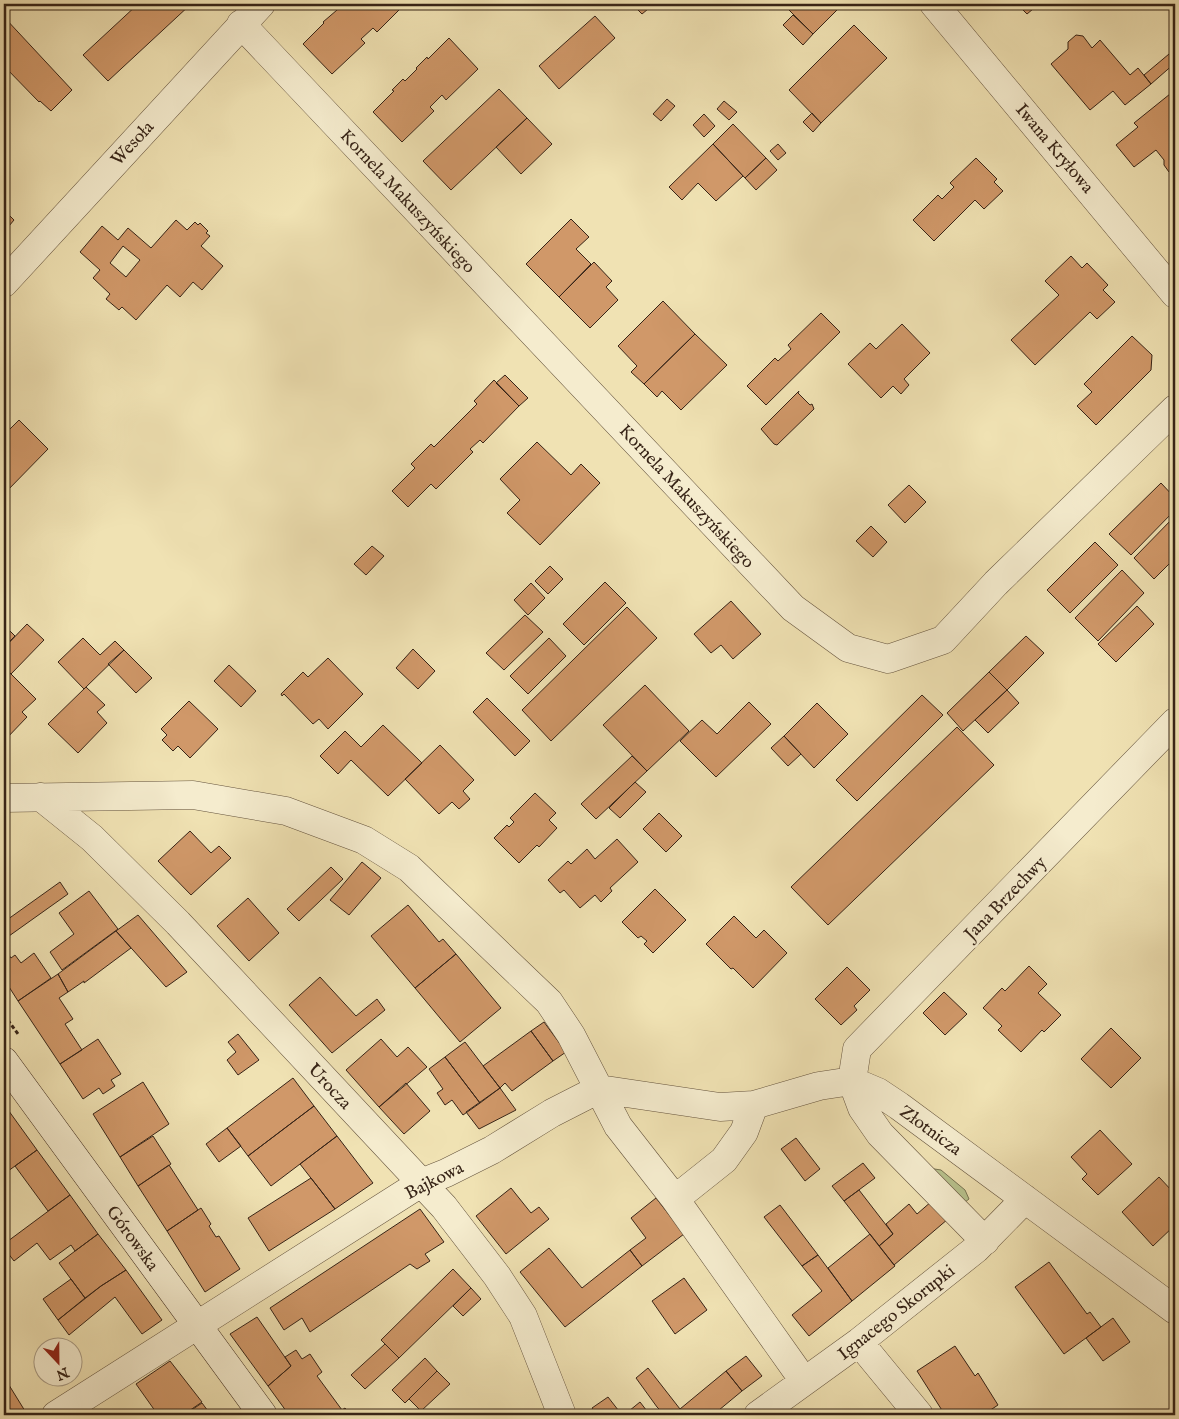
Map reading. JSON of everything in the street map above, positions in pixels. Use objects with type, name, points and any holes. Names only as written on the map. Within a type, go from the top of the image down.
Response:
[{"type":"street","name":"Wesoła","points":[[4,283],[261,4]]},
{"type":"street","name":"Iwana Kryłowa","points":[[934,4],[1175,294]]},
{"type":"street","name":"Kornela Makuszyńskiego","points":[[241,24],[793,608],[848,648],[888,659],[943,640],[996,584],[1175,409]]},
{"type":"street","name":"Jana Brzechwy","points":[[852,1081],[857,1049],[1175,722]]},
{"type":"street","points":[[4,798],[193,795],[286,811],[364,840],[409,868],[550,1002],[572,1035],[618,1126],[675,1199],[804,1381]]},
{"type":"street","name":"Urocza","points":[[41,797],[92,838],[178,924],[444,1207],[498,1276],[523,1316],[562,1415]]},
{"type":"street","name":"Górowska","points":[[4,1061],[263,1415]]},
{"type":"street","points":[[599,1089],[720,1107],[754,1105],[819,1086],[852,1081]]},
{"type":"street","name":"Złotnicza","points":[[852,1081],[878,1092],[1174,1306]]},
{"type":"street","name":"Złotnicza","points":[[852,1081],[862,1108],[880,1134],[985,1241]]},
{"type":"street","name":"Bajkowa","points":[[56,1415],[421,1182],[446,1173],[492,1150],[552,1113],[599,1089]]},
{"type":"street","points":[[675,1199],[724,1160],[744,1132],[754,1105]]},
{"type":"street","name":"Ignacego Skorupki","points":[[758,1415],[859,1342],[915,1298],[985,1241],[1025,1199]]},
{"type":"street","points":[[859,1342],[920,1415]]},
{"type":"green space","points":[[928,1168],[941,1170],[965,1190],[969,1199],[960,1206]]},
{"type":"building","points":[[138,4],[191,4],[108,81],[83,55]]},
{"type":"building","points":[[344,4],[405,4],[377,32],[373,28],[361,39],[365,43],[332,74],[303,44],[323,22]]},
{"type":"building","points":[[632,4],[654,4],[642,14]]},
{"type":"building","points":[[793,4],[843,4],[813,34],[788,9]]},
{"type":"building","points":[[1017,4],[1039,4],[1027,14]]},
{"type":"building","points":[[793,15],[813,34],[803,45],[783,25]]},
{"type":"building","points":[[595,16],[615,38],[559,89],[539,66]]},
{"type":"building","points":[[4,17],[72,90],[51,111],[39,102],[4,66]]},
{"type":"building","points":[[854,25],[887,58],[821,123],[789,90]]},
{"type":"building","points":[[1076,35],[1083,36],[1092,48],[1100,40],[1130,75],[1138,68],[1151,84],[1125,105],[1113,91],[1090,110],[1051,64],[1068,49],[1068,42]]},
{"type":"building","points":[[449,38],[478,69],[446,100],[442,95],[430,107],[434,111],[402,142],[373,112],[403,79],[405,81],[427,57],[428,59]]},
{"type":"building","points":[[1169,54],[1175,63],[1151,84],[1144,75]]},
{"type":"building","points":[[499,89],[527,118],[451,190],[423,161]]},
{"type":"building","points":[[1170,94],[1175,100],[1175,175],[1169,172],[1164,165],[1164,160],[1156,150],[1134,167],[1116,145],[1138,127],[1134,123]]},
{"type":"building","points":[[667,99],[675,106],[661,121],[653,114]]},
{"type":"building","points":[[724,101],[737,112],[729,120],[717,109]]},
{"type":"building","points":[[812,113],[821,123],[813,132],[803,122]]},
{"type":"building","points":[[704,114],[715,126],[704,137],[693,125]]},
{"type":"building","points":[[527,118],[552,144],[521,174],[496,147]]},
{"type":"building","points":[[733,124],[766,158],[745,178],[713,144]]},
{"type":"building","points":[[713,144],[743,176],[716,201],[698,183],[682,200],[669,187]]},
{"type":"building","points":[[778,144],[786,153],[778,160],[770,151]]},
{"type":"building","points":[[766,158],[777,170],[756,190],[745,178]]},
{"type":"building","points":[[976,158],[997,179],[994,182],[1003,191],[984,209],[975,200],[934,241],[913,220],[938,195],[942,199],[954,187],[950,183]]},
{"type":"building","points":[[4,210],[14,220],[4,232]]},
{"type":"building","points":[[571,219],[589,237],[576,249],[591,264],[559,297],[526,264]]},
{"type":"building","points":[[176,220],[187,230],[195,222],[198,225],[200,223],[210,236],[201,246],[223,266],[202,290],[193,282],[180,297],[167,285],[136,320],[122,307],[119,310],[106,299],[110,294],[93,278],[100,270],[80,252],[102,226],[118,240],[128,228],[151,248]],"holes":[[[123,246],[140,260],[126,277],[110,263]]]},
{"type":"building","points":[[1071,256],[1082,268],[1087,263],[1108,285],[1103,290],[1115,302],[1097,319],[1090,312],[1035,365],[1011,340],[1059,295],[1045,281]]},
{"type":"building","points":[[594,262],[612,281],[606,287],[618,300],[590,328],[559,297]]},
{"type":"building","points":[[663,301],[695,334],[644,384],[631,372],[637,366],[618,346]]},
{"type":"building","points":[[821,313],[840,332],[766,405],[747,386],[775,358],[778,361],[791,349],[788,345]]},
{"type":"building","points":[[902,324],[930,353],[904,379],[909,385],[901,394],[893,386],[881,398],[848,364],[870,343],[876,349]]},
{"type":"building","points":[[695,334],[727,365],[681,410],[662,391],[657,397],[644,384]]},
{"type":"building","points":[[1132,336],[1152,355],[1151,370],[1096,425],[1077,406],[1092,392],[1084,384]]},
{"type":"building","points":[[505,375],[528,398],[519,406],[496,383]]},
{"type":"building","points":[[494,380],[519,406],[483,443],[480,440],[470,449],[473,452],[436,489],[431,484],[408,507],[392,491],[415,468],[411,464],[431,444],[434,447],[477,404],[474,401]]},
{"type":"building","points":[[799,391],[798,393],[810,405],[812,404],[814,409],[777,445],[774,444],[761,429]]},
{"type":"building","points":[[19,420],[48,449],[4,494],[4,435]]},
{"type":"building","points":[[537,442],[571,475],[581,464],[600,483],[540,545],[507,513],[520,500],[500,479]]},
{"type":"building","points":[[1161,483],[1175,498],[1175,510],[1131,555],[1109,534]]},
{"type":"building","points":[[909,485],[926,502],[905,523],[888,505]]},
{"type":"building","points":[[1175,516],[1175,558],[1154,579],[1134,558]]},
{"type":"building","points":[[871,526],[887,542],[873,557],[856,541]]},
{"type":"building","points":[[1095,542],[1118,565],[1070,613],[1047,590]]},
{"type":"building","points":[[372,546],[384,556],[366,575],[354,564]]},
{"type":"building","points":[[550,566],[563,579],[548,594],[535,581]]},
{"type":"building","points":[[1122,570],[1144,593],[1098,641],[1075,618]]},
{"type":"building","points":[[605,582],[626,603],[584,645],[563,624]]},
{"type":"building","points":[[531,583],[545,598],[528,615],[514,600]]},
{"type":"building","points":[[731,601],[761,634],[733,659],[721,645],[711,653],[694,634]]},
{"type":"building","points":[[1137,606],[1154,624],[1116,662],[1098,644]]},
{"type":"building","points":[[627,607],[657,638],[551,741],[522,710]]},
{"type":"building","points":[[525,615],[543,632],[504,670],[486,653]]},
{"type":"building","points":[[27,624],[44,640],[11,674],[4,668],[4,648]]},
{"type":"building","points":[[4,625],[15,636],[4,647]]},
{"type":"building","points":[[1026,636],[1044,653],[1007,690],[989,672]]},
{"type":"building","points":[[83,638],[100,655],[115,641],[124,650],[84,689],[58,662]]},
{"type":"building","points":[[549,638],[566,656],[528,694],[510,676]]},
{"type":"building","points":[[413,649],[435,671],[418,689],[396,668]]},
{"type":"building","points":[[124,650],[152,678],[136,693],[108,664]]},
{"type":"building","points":[[328,658],[363,694],[328,729],[319,719],[313,724],[284,694],[282,696],[281,694],[303,672],[308,677]]},
{"type":"building","points":[[229,665],[256,691],[241,707],[214,681]]},
{"type":"building","points":[[989,672],[1007,690],[963,731],[947,713]]},
{"type":"building","points":[[10,673],[36,699],[22,712],[27,717],[4,741],[4,679]]},
{"type":"building","points":[[645,685],[689,731],[647,771],[603,725]]},
{"type":"building","points":[[86,687],[105,705],[97,712],[107,723],[78,753],[48,724]]},
{"type":"building","points":[[1007,690],[1019,703],[988,733],[975,720]]},
{"type":"building","points":[[922,695],[943,715],[857,801],[836,780]]},
{"type":"building","points":[[487,698],[530,741],[515,756],[473,712]]},
{"type":"building","points":[[189,701],[218,729],[190,758],[178,746],[173,751],[162,740],[167,735],[161,729]]},
{"type":"building","points":[[749,702],[771,724],[716,777],[680,741],[702,720],[717,734]]},
{"type":"building","points":[[817,703],[848,734],[814,768],[784,736]]},
{"type":"building","points":[[383,725],[422,763],[388,796],[351,760],[338,774],[320,756],[345,731],[361,747]]},
{"type":"building","points":[[957,727],[994,765],[828,925],[791,887]]},
{"type":"building","points":[[784,736],[801,754],[788,766],[771,748]]},
{"type":"building","points":[[440,745],[474,780],[463,791],[470,799],[459,809],[452,802],[439,814],[405,779]]},
{"type":"building","points":[[632,756],[647,771],[596,819],[581,804]]},
{"type":"building","points":[[635,782],[646,792],[620,818],[609,808]]},
{"type":"building","points":[[535,793],[556,813],[549,820],[557,828],[539,847],[537,845],[519,863],[494,838],[507,825],[509,827],[514,822],[510,818]]},
{"type":"building","points":[[659,813],[682,836],[666,852],[643,829]]},
{"type":"building","points":[[190,831],[211,853],[219,846],[231,858],[191,895],[158,861]]},
{"type":"building","points":[[617,839],[638,862],[610,888],[612,891],[601,902],[595,895],[580,908],[564,890],[560,893],[548,880],[568,861],[571,864],[587,849],[595,859]]},
{"type":"building","points":[[362,862],[381,878],[349,915],[330,900]]},
{"type":"building","points":[[331,867],[343,879],[299,921],[287,909]]},
{"type":"building","points":[[60,882],[68,894],[9,936],[4,928],[4,922]]},
{"type":"building","points":[[655,889],[686,920],[653,953],[644,944],[647,941],[641,936],[638,938],[622,922]]},
{"type":"building","points":[[89,891],[118,929],[62,970],[50,952],[74,934],[59,913]]},
{"type":"building","points":[[248,898],[279,933],[249,961],[217,926]]},
{"type":"building","points":[[408,905],[439,942],[443,939],[456,954],[415,988],[371,936]]},
{"type":"building","points":[[138,915],[187,972],[166,987],[116,931]]},
{"type":"building","points":[[734,916],[756,938],[764,930],[787,953],[753,988],[706,944]]},
{"type":"building","points":[[116,931],[131,948],[84,983],[84,981],[68,992],[58,974]]},
{"type":"building","points":[[4,948],[11,958],[15,955],[21,963],[34,953],[51,978],[18,1001],[4,979]]},
{"type":"building","points":[[456,954],[501,1008],[460,1042],[415,988]]},
{"type":"building","points":[[1029,966],[1047,984],[1038,993],[1061,1015],[1044,1032],[1042,1030],[1021,1052],[998,1030],[1002,1026],[983,1008],[1002,988],[1005,991]]},
{"type":"building","points":[[847,967],[870,990],[854,1006],[857,1010],[841,1025],[815,999]]},
{"type":"building","points":[[58,974],[68,992],[59,998],[73,1019],[65,1024],[82,1050],[60,1064],[18,1001]]},
{"type":"building","points":[[320,977],[356,1016],[377,999],[385,1010],[332,1053],[289,1005]]},
{"type":"building","points":[[944,992],[967,1014],[945,1035],[923,1013]]},
{"type":"building","points":[[544,1022],[566,1052],[553,1061],[531,1031]]},
{"type":"building","points":[[1111,1028],[1141,1058],[1111,1088],[1081,1059]]},
{"type":"building","points":[[531,1031],[553,1061],[512,1091],[505,1083],[500,1088],[483,1066]]},
{"type":"building","points":[[238,1034],[259,1060],[238,1075],[227,1060],[236,1052],[228,1042]]},
{"type":"building","points":[[98,1039],[121,1074],[111,1080],[115,1086],[103,1094],[99,1088],[83,1099],[60,1064]]},
{"type":"building","points":[[381,1039],[397,1057],[408,1047],[427,1067],[379,1107],[346,1070]]},
{"type":"building","points":[[465,1042],[500,1088],[480,1103],[445,1057]]},
{"type":"building","points":[[445,1057],[480,1103],[463,1115],[452,1100],[445,1105],[437,1093],[443,1089],[429,1069]]},
{"type":"building","points":[[293,1078],[314,1106],[248,1156],[227,1128]]},
{"type":"building","points":[[143,1082],[169,1124],[120,1157],[93,1114]]},
{"type":"building","points":[[406,1083],[430,1111],[404,1134],[379,1107]]},
{"type":"building","points":[[500,1088],[516,1110],[479,1129],[466,1112]]},
{"type":"building","points":[[314,1106],[337,1136],[271,1186],[248,1156]]},
{"type":"building","points":[[6,1107],[37,1150],[4,1174],[4,1108]]},
{"type":"building","points":[[227,1128],[241,1146],[219,1162],[206,1144]]},
{"type":"building","points":[[1100,1130],[1132,1164],[1098,1195],[1082,1179],[1087,1174],[1071,1157]]},
{"type":"building","points":[[153,1136],[171,1164],[138,1186],[120,1157]]},
{"type":"building","points":[[337,1136],[373,1183],[335,1209],[300,1164]]},
{"type":"building","points":[[796,1138],[820,1169],[805,1181],[781,1149]]},
{"type":"building","points":[[37,1150],[70,1195],[48,1211],[15,1166]]},
{"type":"building","points":[[863,1163],[875,1178],[844,1201],[832,1186]]},
{"type":"building","points":[[169,1165],[198,1210],[167,1231],[138,1186]]},
{"type":"building","points":[[1159,1177],[1173,1192],[1175,1190],[1175,1225],[1153,1246],[1122,1212]]},
{"type":"building","points":[[311,1178],[335,1209],[269,1251],[248,1218]]},
{"type":"building","points":[[511,1188],[531,1213],[539,1207],[549,1219],[506,1254],[476,1216]]},
{"type":"building","points":[[859,1190],[893,1234],[879,1246],[844,1201]]},
{"type":"building","points":[[70,1195],[98,1234],[75,1251],[71,1245],[50,1260],[37,1243],[14,1261],[4,1248],[4,1244]]},
{"type":"building","points":[[656,1198],[684,1234],[642,1266],[630,1250],[646,1238],[631,1218]]},
{"type":"building","points":[[932,1201],[948,1219],[894,1265],[879,1246],[893,1234],[886,1224],[909,1204],[917,1214]]},
{"type":"building","points":[[780,1205],[818,1255],[802,1266],[764,1217]]},
{"type":"building","points":[[201,1208],[211,1224],[209,1226],[216,1237],[219,1236],[240,1269],[205,1292],[167,1231]]},
{"type":"building","points":[[420,1209],[444,1242],[425,1254],[430,1261],[417,1269],[410,1264],[310,1332],[302,1318],[284,1330],[270,1308]]},
{"type":"building","points":[[98,1234],[126,1270],[85,1298],[59,1263]]},
{"type":"building","points":[[870,1234],[895,1266],[852,1301],[828,1268]]},
{"type":"building","points":[[549,1248],[582,1288],[630,1250],[642,1266],[565,1327],[520,1272]]},
{"type":"building","points":[[818,1255],[852,1301],[809,1336],[792,1315],[822,1291],[802,1266]]},
{"type":"building","points":[[1049,1262],[1087,1314],[1090,1312],[1101,1327],[1064,1354],[1015,1287]]},
{"type":"building","points":[[453,1269],[471,1288],[399,1358],[381,1340]]},
{"type":"building","points":[[126,1270],[162,1320],[142,1334],[115,1297],[69,1335],[58,1320],[101,1286]]},
{"type":"building","points":[[684,1278],[707,1310],[675,1334],[652,1301]]},
{"type":"building","points":[[71,1279],[85,1298],[58,1320],[43,1299]]},
{"type":"building","points":[[471,1288],[481,1299],[463,1316],[453,1306]]},
{"type":"building","points":[[257,1317],[291,1366],[268,1386],[230,1334]]},
{"type":"building","points":[[1113,1318],[1130,1342],[1103,1361],[1086,1338]]},
{"type":"building","points":[[385,1344],[399,1358],[365,1389],[351,1375]]},
{"type":"building","points":[[955,1346],[975,1376],[978,1373],[998,1405],[983,1415],[945,1415],[917,1371]]},
{"type":"building","points":[[296,1350],[302,1359],[310,1354],[322,1372],[317,1376],[342,1410],[335,1415],[289,1415],[268,1386],[291,1366],[285,1357]]},
{"type":"building","points":[[746,1356],[762,1376],[742,1391],[726,1371]]},
{"type":"building","points":[[425,1358],[437,1371],[405,1403],[392,1390]]},
{"type":"building","points":[[170,1361],[202,1402],[183,1415],[173,1415],[170,1411],[163,1415],[158,1415],[136,1384]]},
{"type":"building","points":[[648,1368],[685,1415],[665,1415],[657,1407],[636,1378]]},
{"type":"building","points":[[437,1371],[450,1384],[421,1411],[409,1399]]},
{"type":"building","points":[[726,1371],[742,1391],[713,1415],[685,1415],[680,1409]]},
{"type":"building","points":[[4,1377],[25,1411],[19,1415],[4,1415]]},
{"type":"building","points":[[608,1397],[622,1415],[597,1415],[592,1408]]},
{"type":"building","points":[[640,1402],[650,1415],[624,1415]]},
{"type":"building","points":[[202,1403],[211,1415],[184,1415]]},
{"type":"building","points":[[345,1408],[351,1415],[335,1415],[342,1410]]}]
